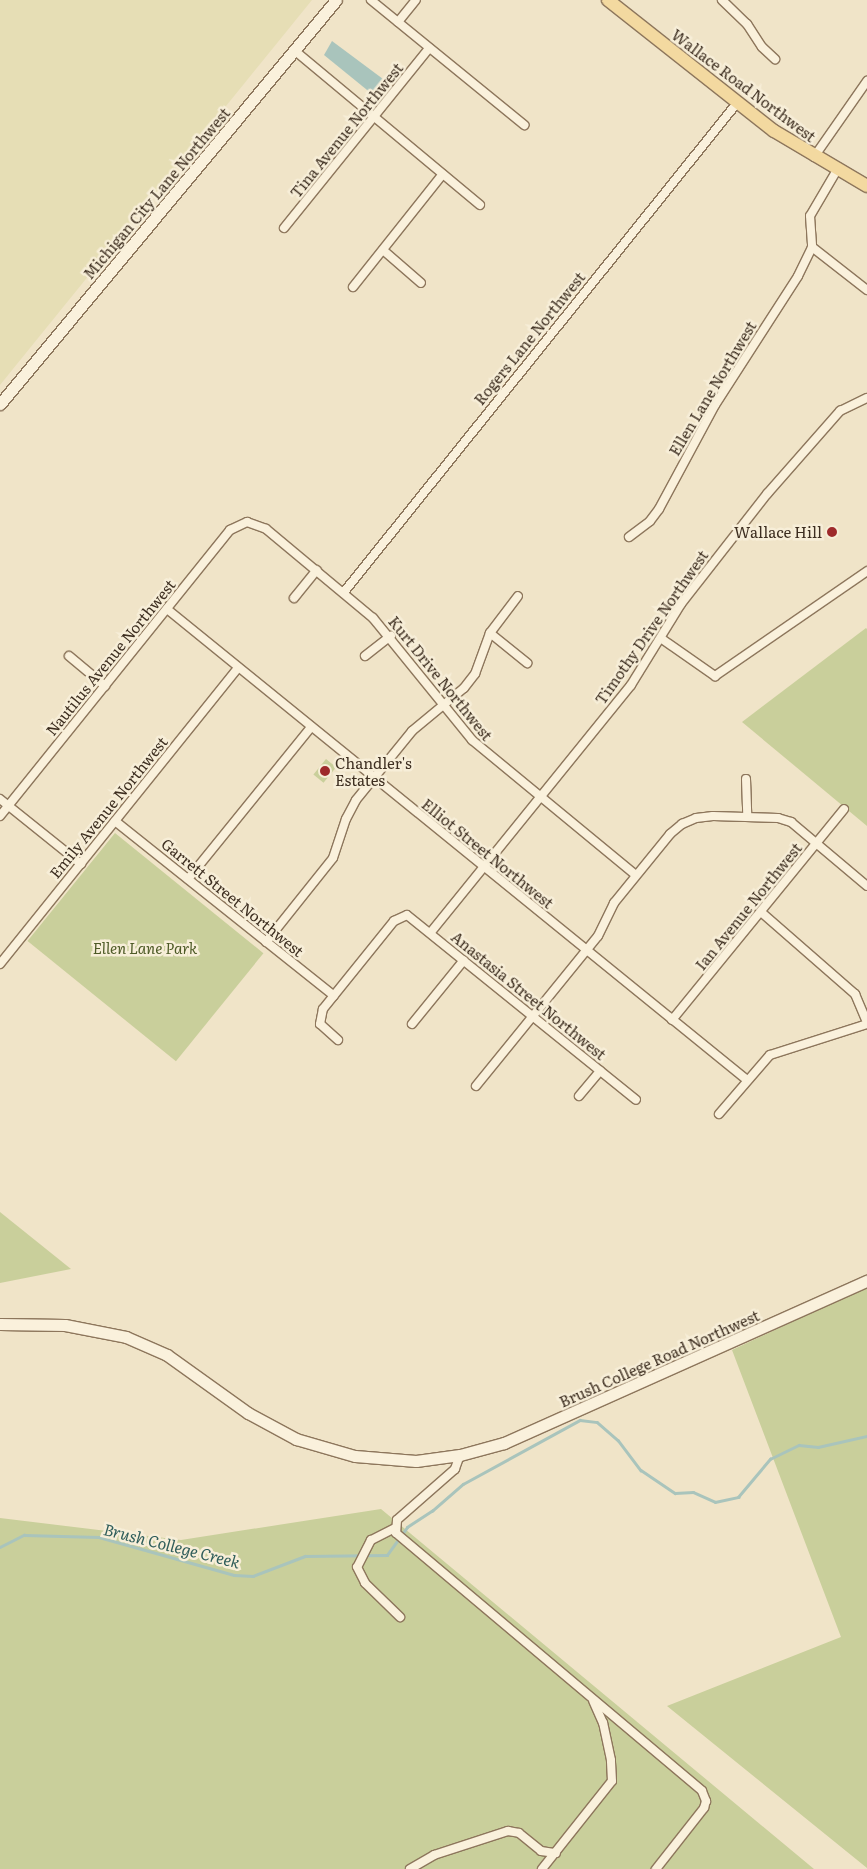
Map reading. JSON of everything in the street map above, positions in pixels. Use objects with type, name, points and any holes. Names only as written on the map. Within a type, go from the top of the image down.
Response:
[{"type":"main road","name":"Wallace Road Northwest","points":[[608,0],[737,103],[814,157],[867,186]]},
{"type":"street","name":"Michigan City Lane Northwest","points":[[0,404],[336,0]]},
{"type":"street","points":[[371,0],[524,125]]},
{"type":"street","points":[[398,22],[416,0]]},
{"type":"street","points":[[722,0],[747,24],[762,47],[775,59]]},
{"type":"street","name":"Tina Avenue Northwest","points":[[284,228],[429,48]]},
{"type":"street","points":[[294,50],[480,205]]},
{"type":"street","points":[[814,157],[867,81]]},
{"type":"street","name":"Rogers Lane Northwest","points":[[344,592],[737,103]]},
{"type":"street","points":[[837,170],[810,216],[812,247],[867,290]]},
{"type":"street","points":[[353,287],[443,174]]},
{"type":"street","name":"Ellen Lane Northwest","points":[[630,537],[658,509],[715,405],[798,276],[812,247]]},
{"type":"street","points":[[383,250],[421,283]]},
{"type":"street","name":"Timothy Drive Northwest","points":[[431,932],[631,685],[662,638],[681,604],[791,465],[840,412],[867,398]]},
{"type":"street","name":"Kurt Drive Northwest","points":[[247,522],[266,530],[344,592],[391,636],[485,753],[636,876]]},
{"type":"street","name":"Nautilus Avenue Northwest","points":[[0,816],[230,530],[247,522]]},
{"type":"street","points":[[294,598],[317,570]]},
{"type":"street","points":[[662,638],[715,676],[867,570]]},
{"type":"street","points":[[266,942],[333,858],[350,810],[374,778],[412,731],[464,688],[475,674],[490,633],[518,596]]},
{"type":"street","name":"Elliot Street Northwest","points":[[167,609],[746,1080]]},
{"type":"street","points":[[490,633],[527,663]]},
{"type":"street","points":[[365,656],[391,636]]},
{"type":"street","points":[[69,656],[105,686]]},
{"type":"street","name":"Emily Avenue Northwest","points":[[0,964],[238,668]]},
{"type":"street","points":[[188,879],[312,727]]},
{"type":"street","points":[[746,779],[747,817]]},
{"type":"street","points":[[0,799],[81,864]]},
{"type":"street","name":"Ian Avenue Northwest","points":[[672,1020],[844,809]]},
{"type":"street","points":[[476,1086],[598,936],[614,903],[670,834],[682,824],[705,817],[778,818],[791,822],[867,886]]},
{"type":"street","name":"Garrett Street Northwest","points":[[115,821],[334,996]]},
{"type":"street","points":[[720,1114],[746,1080],[770,1055],[867,1023],[855,994],[761,912]]},
{"type":"street","name":"Anastasia Street Northwest","points":[[334,996],[402,915],[411,916],[636,1100]]},
{"type":"street","points":[[412,1024],[464,960]]},
{"type":"street","points":[[334,996],[318,1019],[338,1040]]},
{"type":"street","points":[[580,1096],[600,1071]]},
{"type":"street","name":"Brush College Road Northwest","points":[[0,1324],[91,1328],[142,1343],[192,1371],[268,1425],[317,1446],[381,1459],[416,1460],[460,1455],[504,1443],[867,1281]]},
{"type":"street","points":[[460,1455],[455,1469],[405,1511],[397,1520],[395,1528],[401,1540],[705,1795],[704,1808],[656,1869]]},
{"type":"street","points":[[395,1528],[371,1540],[357,1567],[365,1583],[400,1617]]},
{"type":"street","points":[[542,1869],[612,1781],[611,1760],[603,1722],[592,1700]]},
{"type":"street","points":[[410,1869],[440,1853],[508,1831],[519,1832],[540,1851],[556,1853]]},
{"type":"shaded area","points":[[0,0],[312,0],[0,385]]},
{"type":"green space","points":[[867,629],[867,826],[742,722]]},
{"type":"green space","name":"Chandler's Estates","points":[[326,759],[336,767],[324,783],[313,775]]},
{"type":"green space","name":"Ellen Lane Park","points":[[115,833],[263,953],[176,1061],[28,941]]},
{"type":"green space","points":[[0,1212],[71,1269],[0,1283]]},
{"type":"green space","points":[[867,1287],[867,1868],[667,1706],[841,1637],[732,1350]]},
{"type":"green space","points":[[381,1509],[814,1869],[0,1869],[0,1518],[181,1540]]},
{"type":"water","points":[[332,41],[383,79],[377,92],[372,94],[324,55]]},
{"type":"waterway","name":"Brush College Creek","points":[[0,1547],[24,1535],[99,1537],[234,1575],[253,1576],[305,1556],[387,1555],[407,1527],[432,1511],[463,1484],[580,1420],[597,1422],[618,1440],[641,1470],[675,1493],[693,1492],[715,1502],[738,1497],[770,1459],[799,1445],[818,1447],[867,1436]]},
{"type":"place","name":"Wallace Hill","points":[[832,532]]},
{"type":"place","name":"Chandler's Estates","points":[[325,771]]}]
